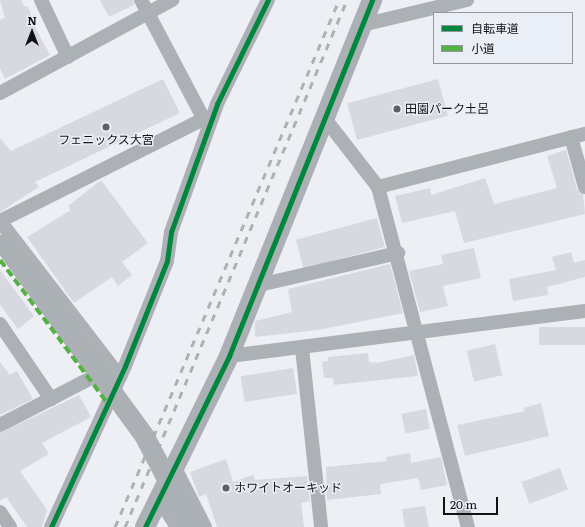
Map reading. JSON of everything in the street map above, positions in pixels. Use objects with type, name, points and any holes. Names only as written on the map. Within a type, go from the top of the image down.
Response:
[{"type":"street","points":[[41,0],[68,57]]},
{"type":"street","points":[[141,0],[205,124]]},
{"type":"street","points":[[2,89],[68,57],[172,0]]},
{"type":"street","points":[[51,527],[120,377],[168,261],[171,232],[205,124],[268,0]]},
{"type":"street","points":[[145,527],[158,497],[175,468],[229,356],[255,286],[326,120],[372,0]]},
{"type":"street","points":[[362,25],[467,0]]},
{"type":"street","points":[[326,120],[378,187],[398,253],[468,527]]},
{"type":"street","points":[[120,377],[0,221],[205,124]]},
{"type":"street","points":[[378,187],[585,134]]},
{"type":"street","points":[[571,137],[585,188]]},
{"type":"street","points":[[2,242],[146,437],[192,527]]},
{"type":"street","points":[[255,286],[398,253]]},
{"type":"street","points":[[229,356],[302,348],[585,311]]},
{"type":"street","points":[[0,324],[52,399]]},
{"type":"street","points":[[302,348],[321,527]]},
{"type":"street","points":[[0,425],[91,378]]},
{"type":"street","points":[[175,468],[205,527]]},
{"type":"street","points":[[158,497],[177,527]]},
{"type":"street","points":[[0,512],[10,527]]},
{"type":"building","points":[[0,0],[21,0],[25,7],[28,6],[36,29],[50,55],[5,79],[0,68],[0,20],[5,18]]},
{"type":"building","points":[[100,0],[133,0],[134,5],[109,17]]},
{"type":"building","name":"フェニックス大宮","points":[[163,79],[180,113],[35,182],[39,187],[0,212],[0,138],[11,151]]},
{"type":"building","name":"田園パーク土呂","points":[[438,79],[448,116],[357,140],[347,103]]},
{"type":"building","points":[[566,150],[577,189],[583,195],[585,214],[464,243],[455,211],[402,223],[395,196],[430,188],[431,195],[485,178],[494,204],[557,188],[547,156]]},
{"type":"building","points":[[101,180],[148,243],[122,262],[132,275],[118,286],[112,277],[74,303],[27,237],[71,210],[68,206]]},
{"type":"building","points":[[377,218],[385,247],[304,269],[296,240]]},
{"type":"building","points":[[474,248],[481,278],[443,286],[448,306],[420,312],[409,271],[443,264],[441,255]]},
{"type":"building","points":[[571,252],[574,263],[585,260],[585,277],[547,287],[548,295],[513,301],[509,279],[556,270],[552,257]]},
{"type":"building","points":[[390,264],[403,313],[318,330],[255,337],[255,321],[292,312],[288,289]]},
{"type":"building","points":[[0,270],[34,316],[18,329],[0,305]]},
{"type":"building","points":[[539,327],[585,327],[585,345],[539,345]]},
{"type":"building","points":[[495,344],[502,375],[474,382],[467,351]]},
{"type":"building","points":[[368,353],[369,362],[377,363],[414,355],[418,376],[334,385],[333,378],[324,378],[322,362],[328,361],[328,357]]},
{"type":"building","points":[[0,362],[10,375],[17,371],[33,399],[0,415]]},
{"type":"building","points":[[293,368],[297,394],[245,402],[241,376]]},
{"type":"building","points":[[79,395],[91,417],[42,443],[49,454],[20,471],[47,510],[42,527],[27,527],[6,497],[0,501],[0,433]]},
{"type":"building","points":[[541,403],[549,436],[465,456],[457,425],[525,411],[524,408]]},
{"type":"building","points":[[426,409],[430,429],[405,433],[401,414]]},
{"type":"building","points":[[410,453],[411,463],[441,457],[447,485],[421,490],[418,478],[380,484],[381,494],[327,500],[326,467],[387,461],[386,457]]},
{"type":"building","points":[[226,459],[233,482],[253,475],[255,480],[307,476],[310,501],[301,503],[304,527],[217,527],[206,494],[199,497],[190,472]]},
{"type":"building","points":[[560,468],[568,490],[529,504],[521,482]]},
{"type":"building","points":[[425,506],[429,527],[405,527],[402,509]]},
{"type":"railway","points":[[115,527],[339,0]]},
{"type":"railway","points":[[125,527],[347,0]]},
{"type":"marked path","points":[[0,260],[108,404]]},
{"type":"cycle path","points":[[51,527],[125,366],[167,261],[171,232],[217,104],[268,0]]},
{"type":"cycle path","points":[[145,527],[229,356],[372,0]]},
{"type":"place","name":"田園パーク土呂","points":[[397,109]]},
{"type":"place","name":"フェニックス大宮","points":[[106,127]]},
{"type":"place","name":"ホワイトオーキッド","points":[[226,488]]}]
